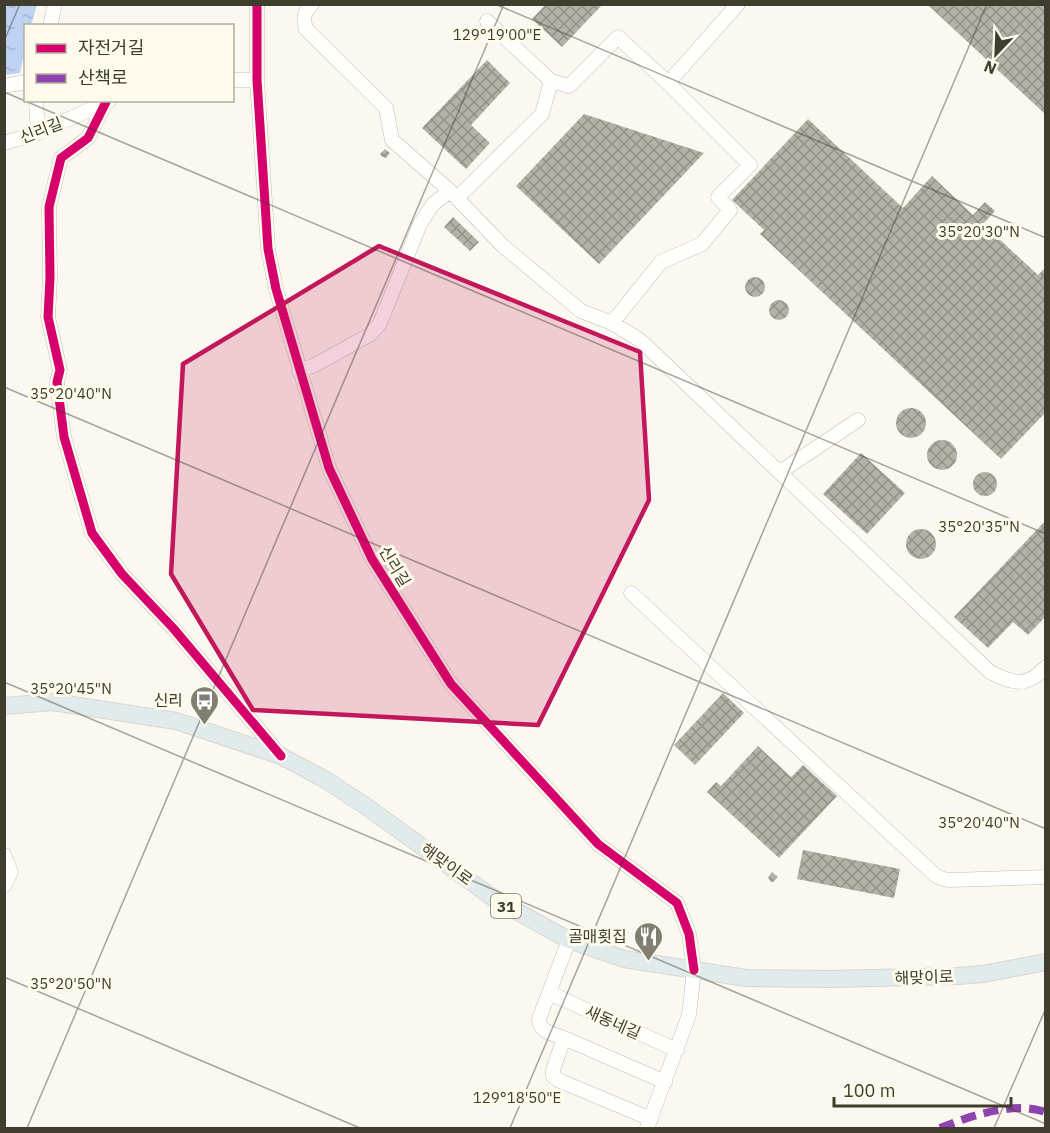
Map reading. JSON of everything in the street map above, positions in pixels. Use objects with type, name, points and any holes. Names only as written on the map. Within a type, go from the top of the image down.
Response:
[{"type":"main road","name":"해맞이로","points":[[4,706],[53,702],[176,721],[281,756],[326,780],[367,807],[496,900],[569,940],[624,959],[746,978],[830,979],[983,974],[1046,962]]},
{"type":"street","points":[[50,24],[55,4]]},
{"type":"street","points":[[312,4],[303,18],[306,29],[387,108],[392,140],[453,195],[503,246],[581,311],[612,323],[640,340],[990,672],[1010,682],[1025,682],[1046,667]]},
{"type":"street","points":[[668,83],[738,4]]},
{"type":"street","name":"신리길","points":[[256,5],[257,80],[268,249],[276,289],[329,468],[372,559],[452,684],[598,844],[677,903],[689,934],[694,970]]},
{"type":"street","points":[[487,21],[551,81],[569,86],[618,37],[750,165],[718,197],[730,210],[702,244],[661,262],[612,323]]},
{"type":"street","points":[[234,80],[257,80]]},
{"type":"street","points":[[299,371],[315,365],[371,334],[380,322],[420,224],[433,204],[453,195],[542,114],[551,81]]},
{"type":"street","points":[[4,86],[24,82]]},
{"type":"street","points":[[36,102],[38,133]]},
{"type":"street","name":"신리길","points":[[4,143],[38,133],[106,102]]},
{"type":"street","points":[[107,102],[88,138],[62,158],[49,207],[48,317],[60,370],[57,382],[64,437],[92,533],[122,574],[180,636],[281,756]]},
{"type":"street","points":[[780,472],[858,420]]},
{"type":"street","points":[[631,593],[935,875],[950,880],[1046,877]]},
{"type":"street","points":[[4,855],[11,872],[4,886]]},
{"type":"street","name":"새동네길","points":[[569,940],[539,1019],[542,1029],[665,1082]]},
{"type":"street","points":[[564,1038],[553,1076],[649,1124],[689,1015],[694,970]]},
{"type":"street","name":"새동네길","points":[[549,993],[676,1050]]},
{"type":"highlighted area","points":[[379,246],[640,352],[649,500],[538,725],[253,710],[171,574],[183,364]]},
{"type":"water","points":[[4,5],[37,5],[31,24],[24,24],[24,54],[20,73],[5,75]]},
{"type":"building","points":[[546,4],[603,4],[562,47],[532,19]]},
{"type":"building","points":[[927,4],[1046,4],[1046,115]]},
{"type":"building","points":[[487,60],[510,83],[471,125],[490,143],[466,169],[422,128]]},
{"type":"building","points":[[584,114],[704,153],[599,264],[516,186]]},
{"type":"building","points":[[808,119],[903,208],[932,176],[973,215],[985,202],[995,211],[983,224],[1038,275],[1046,267],[1046,412],[1001,459],[760,234],[764,230],[732,200]]},
{"type":"building","points":[[385,149],[390,153],[386,158],[380,154]]},
{"type":"building","points":[[453,217],[479,242],[470,251],[444,227]]},
{"type":"building","points":[[755,277],[762,280],[765,287],[762,294],[755,297],[748,294],[745,287],[748,280]]},
{"type":"building","points":[[779,300],[786,303],[789,310],[786,317],[779,320],[772,317],[769,310],[772,303]]},
{"type":"building","points":[[911,408],[922,412],[926,423],[922,434],[911,438],[900,434],[896,423],[900,412]]},
{"type":"building","points":[[942,440],[953,444],[957,455],[953,466],[942,470],[931,466],[927,455],[931,444]]},
{"type":"building","points":[[861,453],[905,493],[867,534],[823,494]]},
{"type":"building","points":[[985,472],[990,473],[996,479],[996,489],[990,495],[985,496],[980,495],[974,489],[973,484],[974,479],[980,473]]},
{"type":"building","points":[[1046,520],[1046,616],[1028,635],[1013,622],[988,648],[954,617]]},
{"type":"building","points":[[921,529],[932,533],[936,544],[932,555],[921,559],[910,555],[906,544],[910,533]]},
{"type":"building","points":[[723,693],[744,713],[695,765],[674,745]]},
{"type":"building","points":[[758,746],[791,777],[803,765],[837,796],[779,858],[707,792],[716,782],[721,786]]},
{"type":"building","points":[[803,850],[900,869],[894,898],[797,879]]},
{"type":"building","points":[[772,872],[778,877],[771,882],[768,878]]},
{"type":"marked path","points":[[940,1128],[970,1117],[1011,1108],[1046,1112]]},
{"type":"cycle path","points":[[257,4],[257,80],[268,249],[276,289],[329,468],[372,559],[451,684],[598,844],[677,903],[689,934],[694,970]]},
{"type":"cycle path","points":[[106,102],[88,138],[61,158],[49,207],[48,317],[60,370],[57,382],[64,437],[92,533],[122,574],[173,628],[281,756]]},
{"type":"place","name":"신리","points":[[204,726]]},
{"type":"place","name":"골매횟집","points":[[648,962]]}]
